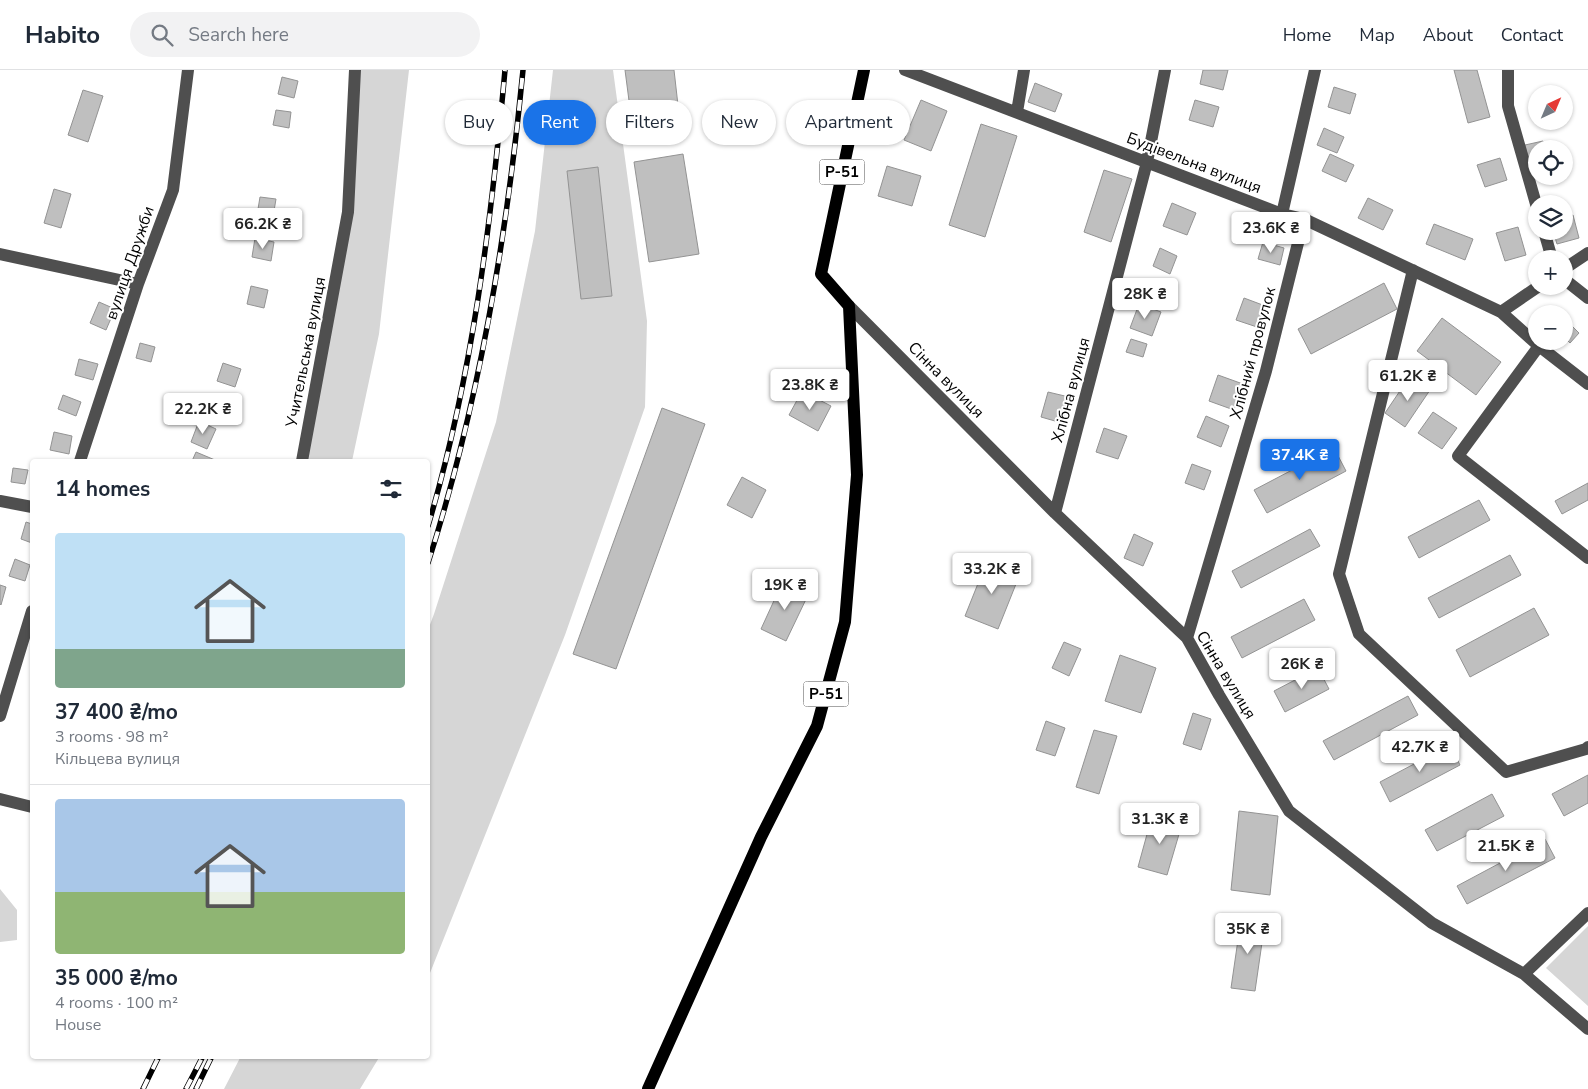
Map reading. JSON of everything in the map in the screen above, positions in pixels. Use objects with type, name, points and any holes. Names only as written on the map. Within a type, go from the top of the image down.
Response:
[{"type":"main road","name":"Р-51","points":[[648,1089],[761,837],[817,726],[845,622],[857,475],[849,306],[821,274],[864,70]]},
{"type":"street","name":"вулиця Дружби","points":[[81,459],[138,284],[172,190],[188,70]]},
{"type":"street","name":"Учительська вулиця","points":[[302,459],[348,212],[355,70]]},
{"type":"street","name":"Будівельна вулиця","points":[[905,70],[1282,214],[1304,218],[1501,312],[1528,336]]},
{"type":"street","points":[[1017,112],[1024,70]]},
{"type":"street","name":"Хлібна вулиця","points":[[1056,513],[1147,162],[1165,70]]},
{"type":"street","points":[[1282,214],[1315,70]]},
{"type":"street","points":[[1508,70],[1508,106],[1533,195]]},
{"type":"street","name":"Хлібний провулок","points":[[1187,638],[1266,371],[1304,218]]},
{"type":"street","points":[[1573,263],[1588,253]]},
{"type":"street","points":[[0,254],[138,284]]},
{"type":"street","points":[[1413,270],[1339,574],[1359,634],[1506,772],[1586,750],[1588,747]]},
{"type":"street","points":[[1573,286],[1588,298]]},
{"type":"street","points":[[1501,312],[1528,294]]},
{"type":"street","name":"Сінна вулиця","points":[[849,306],[1056,513],[1187,638],[1289,811],[1432,924],[1524,974],[1588,1029]]},
{"type":"street","points":[[1536,350],[1458,456],[1588,558]]},
{"type":"street","name":"Будівельна вулиця","points":[[1544,350],[1588,384]]},
{"type":"street","points":[[0,501],[30,507]]},
{"type":"street","points":[[0,716],[30,618]]},
{"type":"street","points":[[0,799],[30,806]]},
{"type":"street","points":[[1524,974],[1588,912]]},
{"type":"shaded area","points":[[355,70],[409,70],[379,334],[352,459],[302,459],[348,212]]},
{"type":"shaded area","points":[[553,70],[613,70],[617,100],[606,100],[606,145],[623,145],[647,321],[645,407],[565,635],[430,973],[430,625],[496,422],[535,231],[545,145],[596,145],[596,100],[550,100]]},
{"type":"shaded area","points":[[0,889],[17,910],[17,940],[0,942]]},
{"type":"shaded area","points":[[1588,926],[1588,1006],[1546,968]]},
{"type":"shaded area","points":[[239,1059],[378,1059],[360,1089],[224,1089]]},
{"type":"building","points":[[625,70],[674,70],[677,100],[629,100]]},
{"type":"building","points":[[1203,70],[1228,70],[1223,90],[1200,84]]},
{"type":"building","points":[[1454,70],[1477,70],[1490,117],[1468,123]]},
{"type":"building","points":[[282,77],[298,81],[294,98],[278,94]]},
{"type":"building","points":[[1035,83],[1062,94],[1055,112],[1028,102]]},
{"type":"building","points":[[1334,87],[1356,94],[1350,114],[1328,107]]},
{"type":"building","points":[[83,90],[103,96],[88,142],[68,135]]},
{"type":"building","points":[[921,100],[947,111],[931,151],[910,142],[910,126]]},
{"type":"building","points":[[1195,100],[1219,107],[1213,127],[1189,120]]},
{"type":"building","points":[[276,110],[291,112],[289,128],[273,125]]},
{"type":"building","points":[[981,124],[1017,136],[985,237],[949,225]]},
{"type":"building","points":[[1324,128],[1344,137],[1337,153],[1317,145]]},
{"type":"building","points":[[1528,144],[1528,158],[1525,145]]},
{"type":"building","points":[[683,154],[699,254],[649,262],[634,162]]},
{"type":"building","points":[[1330,154],[1354,165],[1346,182],[1322,171]]},
{"type":"building","points":[[1500,158],[1507,180],[1485,187],[1477,165]]},
{"type":"building","points":[[887,166],[921,176],[912,206],[878,196]]},
{"type":"building","points":[[598,167],[612,296],[581,299],[567,171]]},
{"type":"building","points":[[1104,170],[1132,179],[1111,242],[1084,232]]},
{"type":"building","points":[[54,189],[71,194],[61,228],[44,223]]},
{"type":"building","points":[[260,197],[276,199],[273,217],[257,215]]},
{"type":"building","points":[[1368,198],[1393,210],[1383,230],[1358,218]]},
{"type":"building","points":[[1172,203],[1196,213],[1187,235],[1163,226]]},
{"type":"building","points":[[1573,215],[1579,238],[1573,240]]},
{"type":"building","points":[[1434,224],[1473,239],[1465,260],[1426,244]]},
{"type":"building","points":[[1518,227],[1526,255],[1505,261],[1496,233]]},
{"type":"building","points":[[255,238],[274,242],[271,261],[252,257]]},
{"type":"building","points":[[1556,240],[1572,240],[1557,244]]},
{"type":"building","points":[[1263,242],[1284,248],[1280,265],[1258,259]]},
{"type":"building","points":[[1160,248],[1177,256],[1170,274],[1153,266]]},
{"type":"building","points":[[1384,283],[1397,309],[1311,354],[1298,329]]},
{"type":"building","points":[[251,286],[268,290],[264,308],[247,304]]},
{"type":"building","points":[[1244,298],[1268,307],[1260,328],[1236,320]]},
{"type":"building","points":[[99,302],[115,309],[106,330],[90,323]]},
{"type":"building","points":[[1139,304],[1161,312],[1152,336],[1130,328]]},
{"type":"building","points":[[1442,318],[1501,362],[1476,395],[1417,351]]},
{"type":"building","points":[[1573,327],[1579,333],[1573,340]]},
{"type":"building","points":[[1131,339],[1147,344],[1143,357],[1126,352]]},
{"type":"building","points":[[140,343],[155,347],[151,362],[136,358]]},
{"type":"building","points":[[79,359],[98,364],[93,380],[75,375]]},
{"type":"building","points":[[223,363],[241,369],[235,387],[217,381]]},
{"type":"building","points":[[1218,375],[1243,384],[1234,410],[1209,401]]},
{"type":"building","points":[[1410,376],[1430,390],[1405,427],[1385,413]]},
{"type":"building","points":[[802,391],[831,406],[818,431],[789,415]]},
{"type":"building","points":[[1048,392],[1069,397],[1062,423],[1041,417]]},
{"type":"building","points":[[63,395],[81,402],[76,416],[58,409]]},
{"type":"building","points":[[662,408],[705,424],[616,669],[573,654]]},
{"type":"building","points":[[1433,412],[1457,428],[1442,449],[1418,433]]},
{"type":"building","points":[[1206,416],[1229,426],[1221,447],[1197,437]]},
{"type":"building","points":[[199,421],[216,429],[207,449],[191,442]]},
{"type":"building","points":[[1104,428],[1127,436],[1118,459],[1096,452]]},
{"type":"building","points":[[54,432],[72,436],[69,454],[50,450]]},
{"type":"building","points":[[1334,448],[1346,471],[1267,513],[1254,490]]},
{"type":"building","points":[[196,452],[213,459],[193,459]]},
{"type":"building","points":[[1192,464],[1211,471],[1204,490],[1185,483]]},
{"type":"building","points":[[13,468],[28,470],[25,484],[11,482]]},
{"type":"building","points":[[742,477],[766,490],[752,518],[727,505]]},
{"type":"building","points":[[1588,483],[1588,500],[1562,514],[1555,501]]},
{"type":"building","points":[[1479,500],[1490,520],[1419,558],[1408,537]]},
{"type":"building","points":[[26,522],[30,523],[30,542],[21,539]]},
{"type":"building","points":[[1310,529],[1320,546],[1241,588],[1232,571]]},
{"type":"building","points":[[1134,534],[1153,543],[1143,566],[1124,558]]},
{"type":"building","points":[[1510,555],[1521,575],[1439,618],[1428,598]]},
{"type":"building","points":[[15,559],[30,565],[25,581],[9,576]]},
{"type":"building","points":[[987,561],[1020,574],[998,629],[965,616]]},
{"type":"building","points":[[783,581],[809,593],[786,641],[761,629]]},
{"type":"building","points":[[0,585],[6,587],[1,605],[0,604]]},
{"type":"building","points":[[1304,599],[1315,620],[1242,658],[1231,637]]},
{"type":"building","points":[[1534,608],[1549,635],[1470,677],[1456,650]]},
{"type":"building","points":[[1064,642],[1081,649],[1069,676],[1052,668]]},
{"type":"building","points":[[1120,655],[1156,668],[1141,713],[1105,701]]},
{"type":"building","points":[[1318,668],[1329,689],[1285,712],[1274,691]]},
{"type":"building","points":[[1408,696],[1418,715],[1334,760],[1323,741]]},
{"type":"building","points":[[1193,713],[1211,719],[1201,750],[1183,744]]},
{"type":"building","points":[[1046,721],[1065,728],[1055,756],[1036,750]]},
{"type":"building","points":[[1094,730],[1117,736],[1099,794],[1076,787]]},
{"type":"building","points":[[1450,745],[1460,765],[1390,802],[1380,782]]},
{"type":"building","points":[[1588,775],[1588,803],[1564,816],[1552,794]]},
{"type":"building","points":[[1492,794],[1504,816],[1437,851],[1425,830]]},
{"type":"building","points":[[1239,811],[1278,816],[1270,895],[1231,890]]},
{"type":"building","points":[[1152,816],[1182,824],[1167,875],[1138,867]]},
{"type":"building","points":[[1545,839],[1555,858],[1467,904],[1457,886]]},
{"type":"building","points":[[1241,919],[1265,922],[1255,991],[1231,988]]},
{"type":"railway","points":[[430,519],[457,414],[478,300],[505,70]]},
{"type":"railway","points":[[430,556],[462,442],[489,320],[509,195],[523,70]]},
{"type":"railway","points":[[143,1089],[158,1059]]},
{"type":"railway","points":[[186,1089],[201,1059]]},
{"type":"railway","points":[[196,1089],[211,1059]]}]
